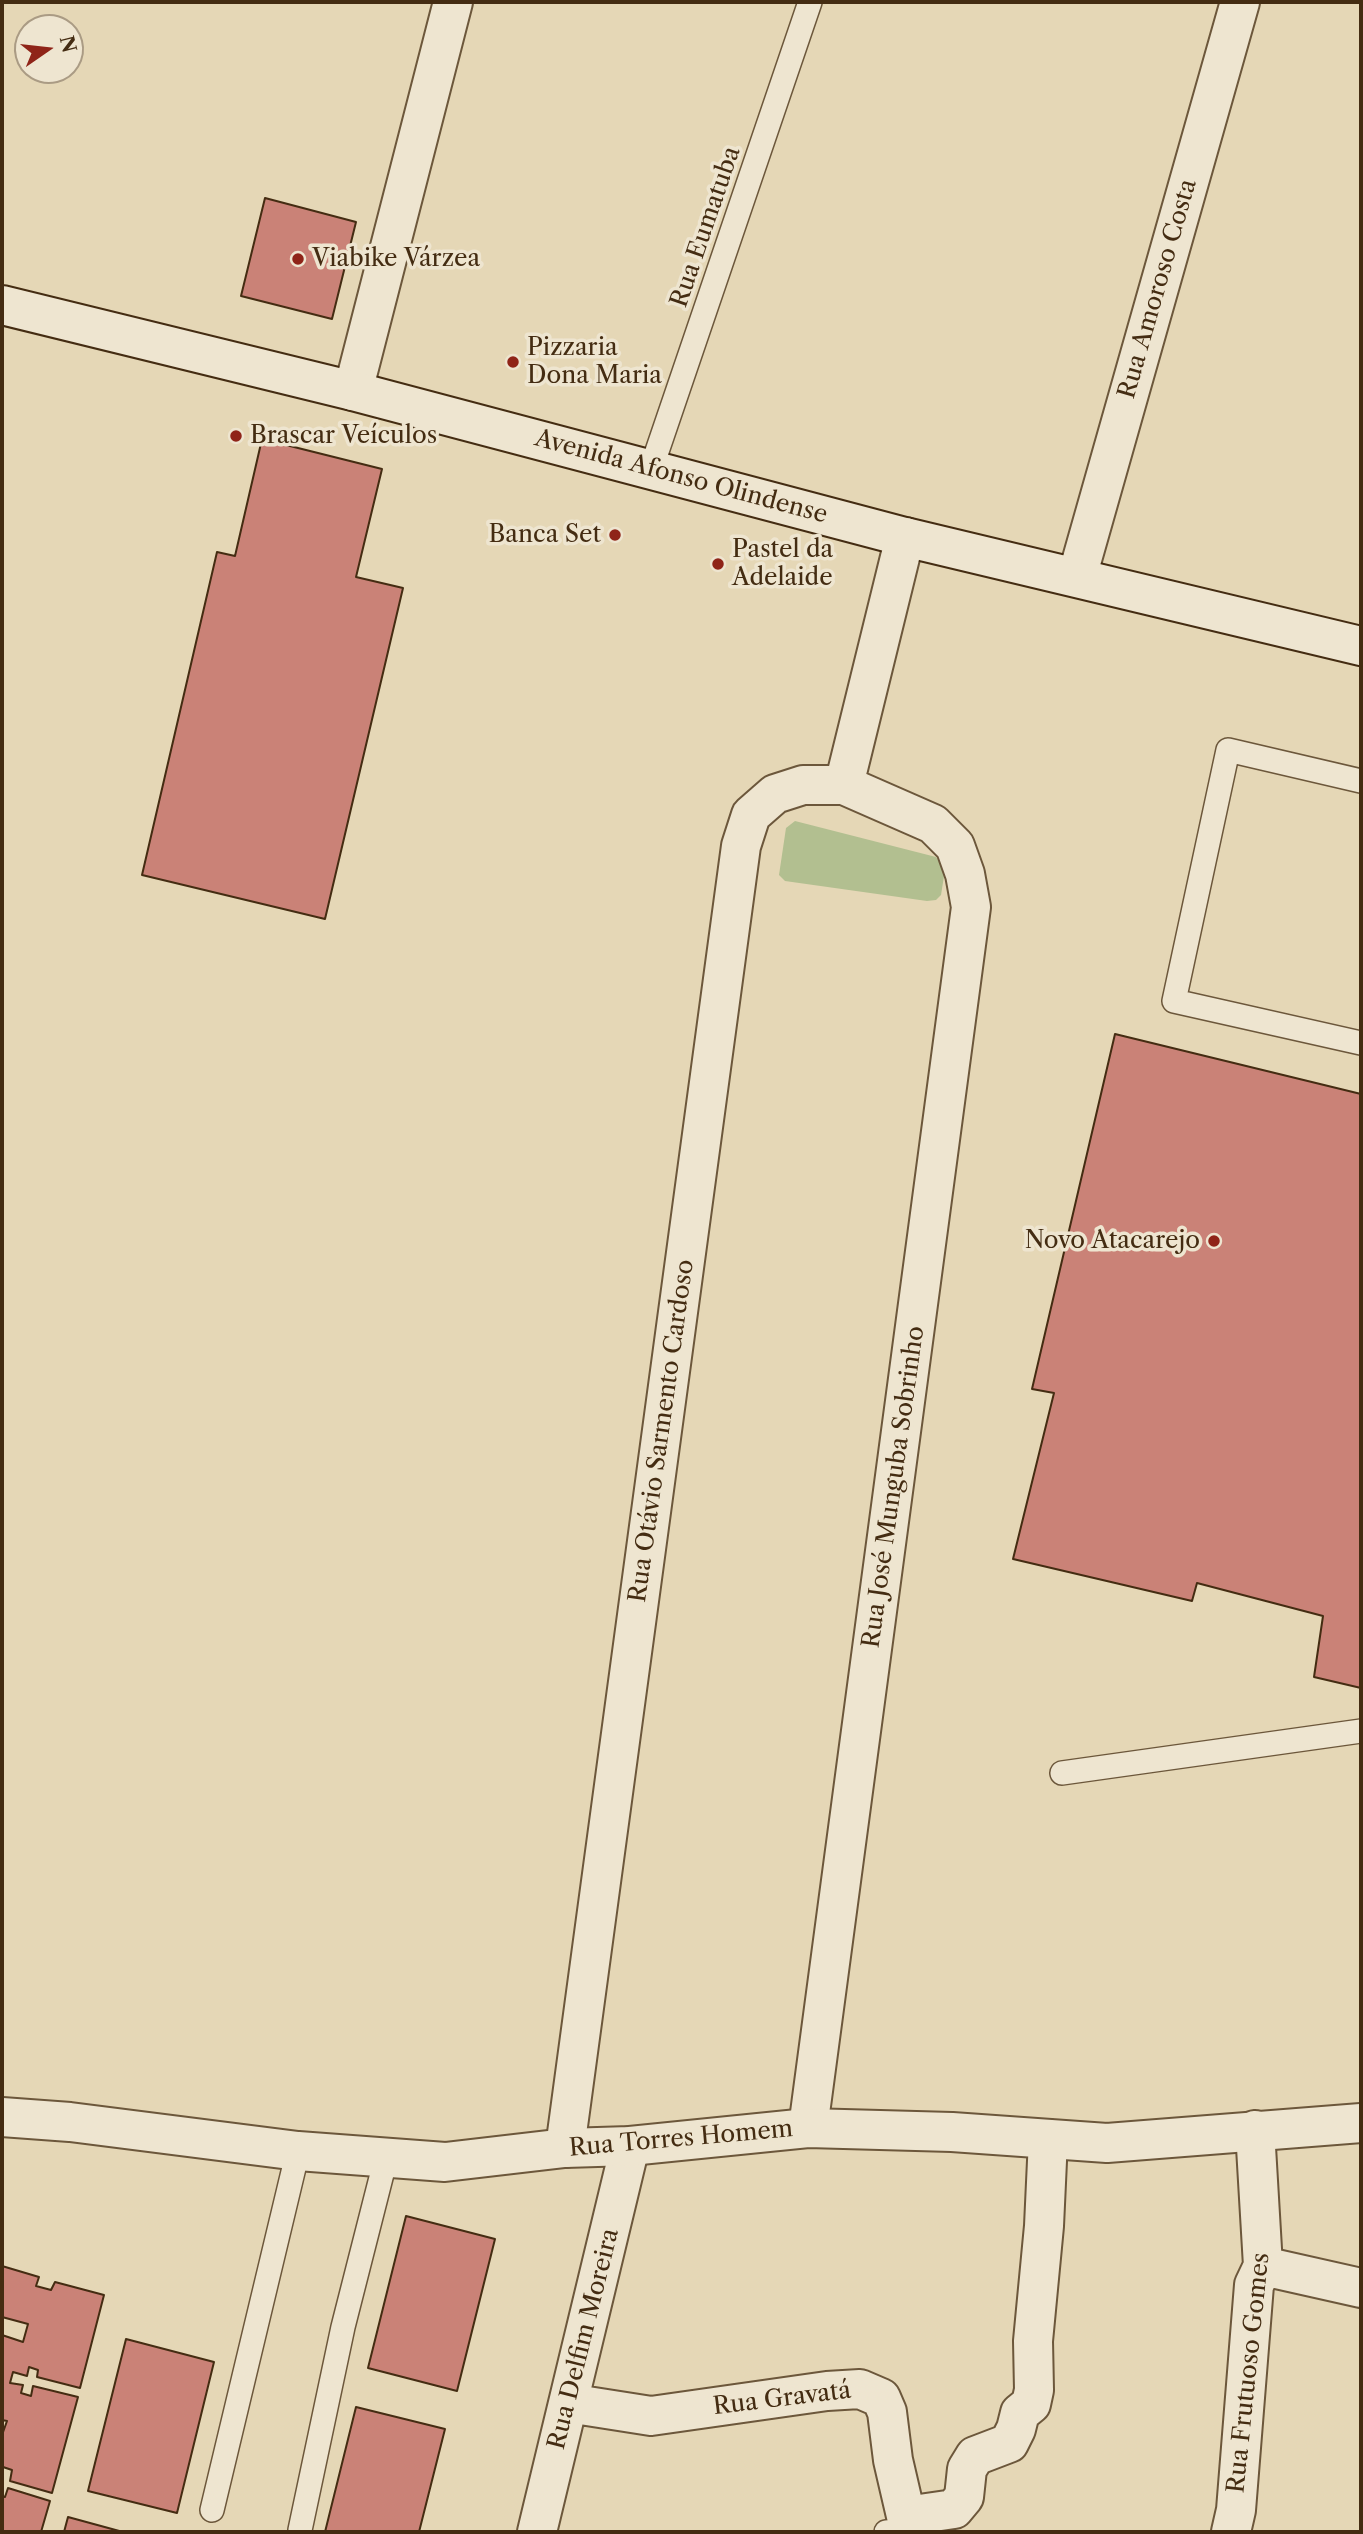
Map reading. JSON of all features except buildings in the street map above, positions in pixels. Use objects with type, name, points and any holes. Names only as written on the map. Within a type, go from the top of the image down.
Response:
[{"type":"street","points":[[353,391],[453,2]]},
{"type":"street","name":"Rua Amoroso Costa","points":[[1077,577],[1240,2]]},
{"type":"street","name":"Avenida Afonso Olindense","points":[[2,305],[353,391],[905,537],[1361,646]]},
{"type":"street","points":[[844,785],[905,537]]},
{"type":"street","name":"Rua Otávio Sarmento Cardoso","points":[[565,2148],[741,846],[751,815],[775,794],[803,785],[844,785]]},
{"type":"street","name":"Rua José Munguba Sobrinho","points":[[808,2129],[971,907],[965,874],[955,846],[933,824],[844,785]]},
{"type":"street","name":"Rua Torres Homem","points":[[2,2117],[70,2122],[298,2151],[445,2162],[565,2148],[631,2146],[808,2129],[952,2132],[1107,2143],[1361,2123]]},
{"type":"street","name":"Rua Frutuoso Gomes","points":[[1231,2532],[1236,2510],[1254,2286],[1263,2266],[1255,2130]]},
{"type":"street","name":"Rua Gravatá","points":[[568,2403],[652,2416],[827,2390],[860,2389],[881,2398],[887,2412],[903,2528],[954,2509],[964,2497],[967,2469],[975,2456],[1009,2443],[1020,2413],[1031,2404],[1034,2390],[1032,2341],[1044,2227],[1048,2139]]},
{"type":"street","name":"Rua Delfim Moreira","points":[[537,2532],[631,2146]]},
{"type":"street","points":[[1263,2266],[1361,2288]]},
{"type":"lane","name":"Rua Eumatuba","points":[[651,469],[810,2]]},
{"type":"lane","points":[[1361,781],[1228,750],[1174,1001],[1361,1043]]},
{"type":"lane","points":[[1062,1773],[1361,1731]]},
{"type":"lane","points":[[212,2510],[298,2151]]},
{"type":"lane","points":[[300,2530],[343,2327],[386,2158]]},
{"type":"green space","points":[[795,821],[936,857],[945,870],[941,895],[936,900],[927,901],[785,881],[779,875],[786,828]]},
{"type":"place","name":"Viabike Várzea","points":[[298,259]]},
{"type":"place","name":"Pizzaria Dona Maria","points":[[513,362]]},
{"type":"place","name":"Brascar Veículos","points":[[236,436]]},
{"type":"place","name":"Banca Set","points":[[615,535]]},
{"type":"place","name":"Pastel da Adelaide","points":[[718,564]]},
{"type":"place","name":"Novo Atacarejo","points":[[1214,1241]]}]
